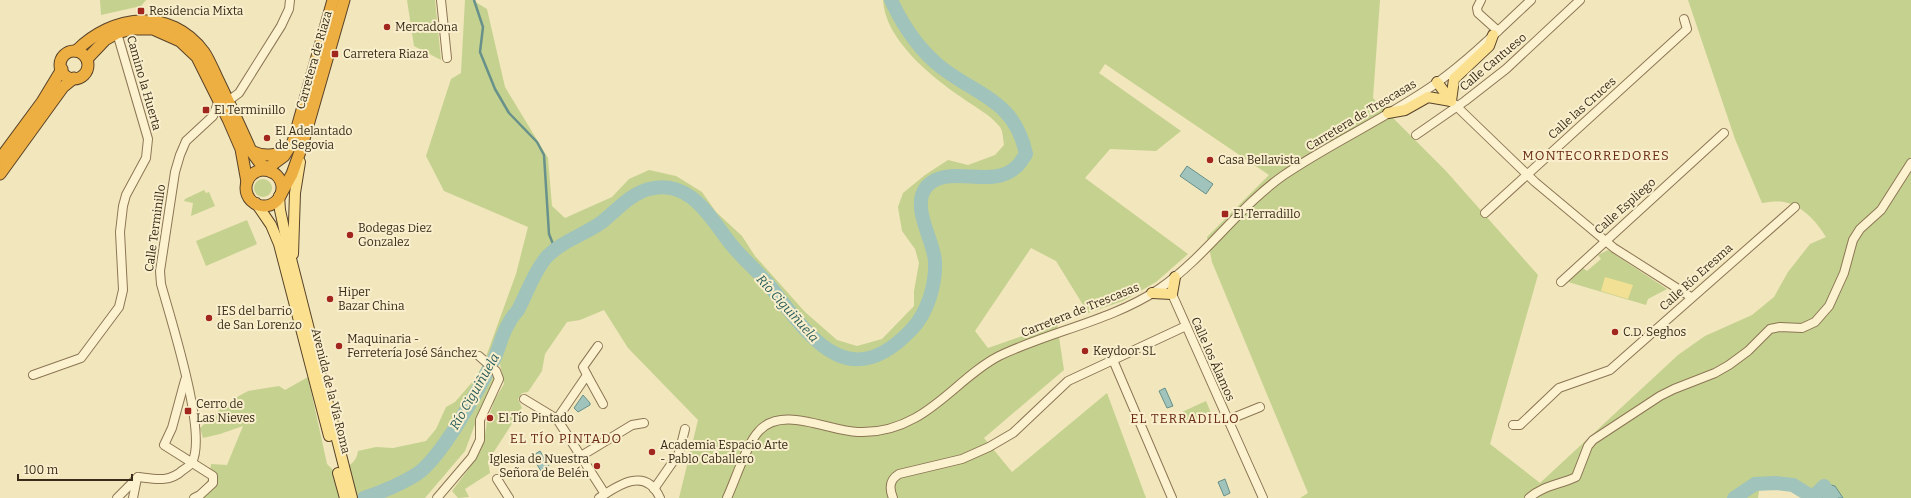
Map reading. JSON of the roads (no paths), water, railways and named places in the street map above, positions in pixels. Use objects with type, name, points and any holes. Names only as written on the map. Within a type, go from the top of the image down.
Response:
[{"type":"highway","name":"Carretera de Riaza","points":[[280,195],[292,174],[333,0]]},
{"type":"highway","name":"Carretera de Riaza","points":[[268,170],[298,144],[344,0]]},
{"type":"highway","points":[[0,174],[64,87],[74,78],[81,76],[87,70],[87,58],[105,40],[117,33],[132,29],[153,29],[180,41],[197,57],[224,101],[251,151],[268,170],[280,179],[280,195],[269,205],[256,203],[247,193],[247,182],[241,149],[228,120],[224,101],[203,52],[190,38],[164,23],[142,20],[120,24],[99,33],[76,51]]},
{"type":"highway","points":[[74,78],[66,76],[62,69],[61,65],[64,56],[71,51],[76,51],[87,58]]},
{"type":"highway","points":[[0,159],[55,83],[62,69]]},
{"type":"highway","points":[[251,151],[265,155],[277,154],[298,144]]},
{"type":"highway","points":[[247,182],[254,173],[268,170]]},
{"type":"main road","points":[[1454,104],[1452,85],[1455,76],[1486,50],[1495,33]]},
{"type":"main road","points":[[1437,82],[1454,104]]},
{"type":"main road","points":[[1388,113],[1405,110],[1428,97],[1454,104]]},
{"type":"main road","name":"Avenida de la Vía Roma","points":[[294,266],[293,222],[298,144]]},
{"type":"main road","name":"Avenida de la Vía Roma","points":[[280,195],[282,221],[294,266],[340,466],[345,498]]},
{"type":"main road","name":"Avenida de la Vía Roma","points":[[256,203],[271,224],[279,244],[340,466],[352,498]]},
{"type":"main road","points":[[1152,293],[1172,294],[1175,277]]},
{"type":"street","points":[[224,101],[239,93],[281,26],[289,9],[290,0]]},
{"type":"street","points":[[441,0],[447,58]]},
{"type":"street","points":[[1481,0],[1477,8],[1478,13],[1495,33]]},
{"type":"street","points":[[1518,0],[1520,10]]},
{"type":"street","name":"Carretera de Trescasas","points":[[727,498],[755,435],[770,422],[788,418],[856,432],[882,431],[897,427],[925,412],[982,367],[1000,356],[1111,313],[1152,293],[1175,277],[1252,202],[1276,181],[1305,161],[1388,113],[1437,82],[1495,33],[1531,0]]},
{"type":"street","name":"Calle Cantueso","points":[[1416,135],[1454,104],[1506,69],[1580,0]]},
{"type":"street","name":"Calle las Cruces","points":[[1485,213],[1686,29],[1684,19]]},
{"type":"street","name":"Camino la Huerta","points":[[33,375],[80,358],[121,303],[123,288],[120,232],[123,206],[130,186],[146,158],[149,146],[117,33]]},
{"type":"street","name":"Calle Terminillo","points":[[192,462],[196,444],[195,425],[186,377],[161,284],[160,271],[175,172],[180,155],[186,141],[213,116],[224,101]]},
{"type":"street","points":[[1454,104],[1527,174],[1604,240],[1691,297]]},
{"type":"street","points":[[213,116],[228,120]]},
{"type":"street","name":"Calle Espliego","points":[[1561,282],[1604,240],[1724,133]]},
{"type":"street","points":[[1529,498],[1543,489],[1576,477],[1588,446],[1593,440],[1660,396],[1715,373],[1729,365],[1748,351],[1770,329],[1780,327],[1802,328],[1815,322],[1829,306],[1844,273],[1853,240],[1860,229],[1881,210],[1911,163]]},
{"type":"street","name":"Calle Río Eresma","points":[[1513,425],[1520,425],[1559,388],[1610,370],[1795,206]]},
{"type":"street","name":"Calle los Álamos","points":[[1172,294],[1263,498]]},
{"type":"street","points":[[893,498],[890,488],[892,481],[896,476],[962,459],[989,447],[1013,433],[1068,381],[1186,326]]},
{"type":"street","points":[[598,346],[583,367],[603,404]]},
{"type":"street","points":[[437,498],[470,461],[480,440],[480,420],[499,379],[496,371],[482,358]]},
{"type":"street","points":[[1113,360],[1172,498]]},
{"type":"street","points":[[557,419],[587,375]]},
{"type":"street","points":[[186,377],[172,428],[164,445],[211,474],[214,478],[213,483],[208,489],[194,498]]},
{"type":"street","points":[[524,399],[557,419],[605,496],[624,482],[633,480],[646,482],[654,489],[660,498]]},
{"type":"street","points":[[1228,420],[1260,407]]},
{"type":"street","points":[[581,456],[632,425],[644,423]]},
{"type":"street","points":[[654,489],[679,453],[685,429]]},
{"type":"street","points":[[117,498],[138,477],[167,479],[177,476],[192,462]]},
{"type":"street","points":[[134,498],[138,477]]},
{"type":"street","points":[[497,479],[509,498]]},
{"type":"water","points":[[1187,166],[1213,184],[1206,194],[1180,176]]},
{"type":"water","points":[[1165,388],[1173,406],[1167,408],[1159,391]]},
{"type":"water","points":[[583,395],[590,405],[578,412],[574,408]]},
{"type":"water","points":[[540,451],[549,466],[541,471],[532,456]]},
{"type":"water","points":[[1225,479],[1230,493],[1224,496],[1218,482]]},
{"type":"water","points":[[1831,485],[1835,486],[1843,498],[1817,498]]},
{"type":"waterway","points":[[474,0],[483,27],[480,52],[495,89],[509,113],[537,142],[544,155],[549,234],[555,249]]},
{"type":"waterway","name":"Río Ciguiñuela","points":[[364,498],[391,488],[417,474],[438,452],[460,420],[480,385],[495,357],[507,327],[518,310],[534,277],[545,259],[564,243],[595,227],[630,198],[642,191],[662,187],[674,189],[685,193],[695,200],[712,218],[737,251],[759,273],[815,340],[832,352],[849,359],[868,358],[889,349],[912,329],[918,322],[927,306],[935,270],[935,261],[924,222],[921,203],[922,194],[927,186],[936,180],[947,177],[983,177],[1006,173],[1017,166],[1026,154],[1021,136],[1014,122],[1005,111],[994,102],[956,78],[934,61],[912,37],[891,0]]},
{"type":"waterway","points":[[1734,498],[1755,484],[1776,483],[1793,485],[1814,498]]},
{"type":"waterway","points":[[1813,497],[1824,486],[1831,498]]},
{"type":"place","name":"Residencia Mixta","points":[[141,11]]},
{"type":"place","name":"Mercadona","points":[[387,27]]},
{"type":"place","name":"Carretera Riaza","points":[[335,54]]},
{"type":"place","name":"El Terminillo","points":[[206,110]]},
{"type":"place","name":"El Adelantado de Segovia","points":[[267,138]]},
{"type":"place","name":"Casa Bellavista","points":[[1210,160]]},
{"type":"place","name":"El Terradillo","points":[[1225,214]]},
{"type":"place","name":"Bodegas Diez Gonzalez","points":[[350,235]]},
{"type":"place","name":"Hiper Bazar China","points":[[330,299]]},
{"type":"place","name":"IES del barrio de San Lorenzo","points":[[209,318]]},
{"type":"place","name":"C.D. Seghos","points":[[1615,332]]},
{"type":"place","name":"Maquinaria - Ferretería José Sánchez","points":[[339,346]]},
{"type":"place","name":"Keydoor SL","points":[[1085,351]]},
{"type":"place","name":"Cerro de Las Nieves","points":[[188,411]]},
{"type":"place","name":"El Tío Pintado","points":[[490,418]]},
{"type":"place","name":"Academia Espacio Arte - Pablo Caballero","points":[[652,452]]},
{"type":"place","name":"Iglesia de Nuestra Señora de Belén","points":[[597,466]]},
{"type":"district","name":"MONTECORREDORES","points":[[1596,155]]},
{"type":"district","name":"EL TERRADILLO","points":[[1185,418]]},
{"type":"district","name":"EL TÍO PINTADO","points":[[566,438]]}]
